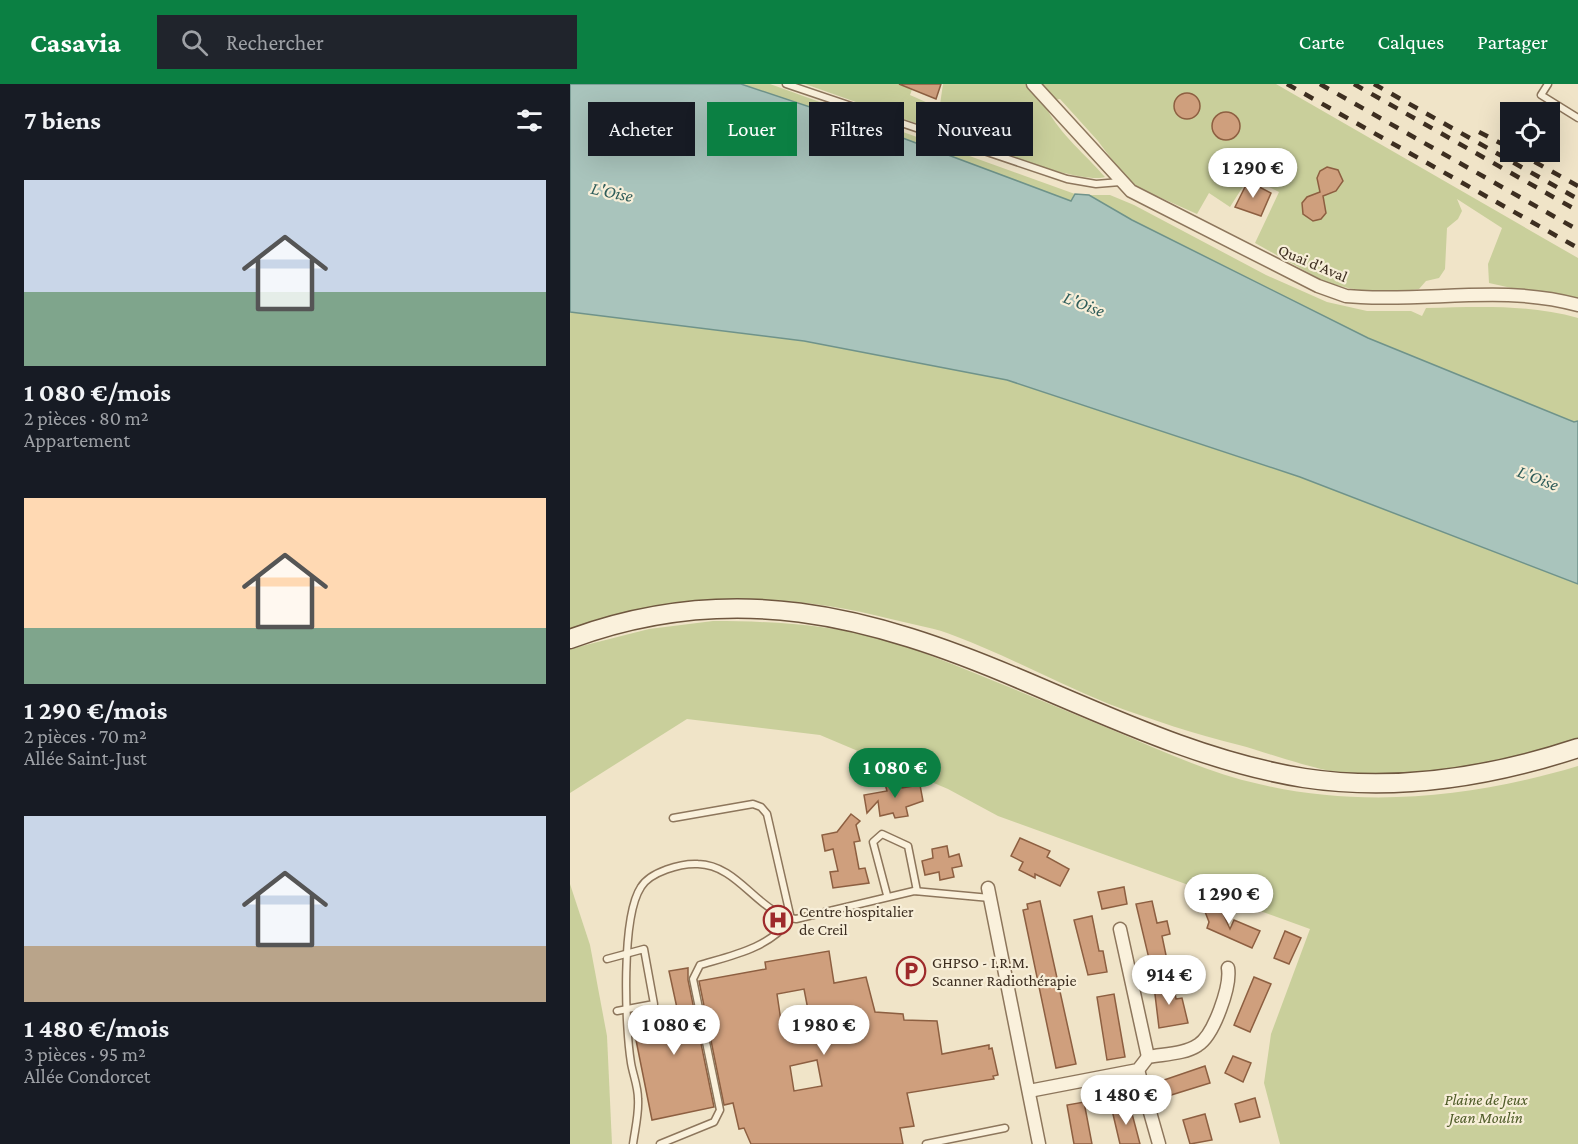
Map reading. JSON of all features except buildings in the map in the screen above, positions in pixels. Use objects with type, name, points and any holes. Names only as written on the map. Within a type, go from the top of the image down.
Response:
[{"type":"main road","points":[[570,639],[629,621],[714,609],[783,609],[832,616],[880,627],[947,650],[1180,746],[1252,767],[1317,780],[1387,783],[1437,780],[1505,768],[1578,748]]},
{"type":"street","name":"Quai d'Aval","points":[[1033,84],[1122,184],[1144,200],[1280,269],[1346,296],[1370,298],[1500,293],[1554,299],[1578,305]]},
{"type":"street","points":[[989,893],[1039,1144]]},
{"type":"street","points":[[1120,929],[1148,1057]]},
{"type":"street","points":[[1029,1091],[1138,1070],[1148,1057],[1188,1049],[1204,1041],[1228,987],[1228,968]]},
{"type":"street","points":[[1138,1070],[1159,1144]]},
{"type":"lane","points":[[786,84],[1067,180],[1096,184],[1122,184]]},
{"type":"lane","points":[[1548,84],[1541,96],[1578,118]]},
{"type":"lane","points":[[673,818],[753,804],[761,807],[767,814],[791,919]]},
{"type":"lane","points":[[886,895],[873,842],[882,834],[909,846],[917,891]]},
{"type":"lane","points":[[633,1144],[638,1100],[631,1062],[627,1009],[628,953],[635,900],[640,887],[654,875],[691,864],[706,864],[722,870],[779,914],[791,919],[804,919],[886,895],[917,891],[989,893]]},
{"type":"lane","points":[[660,1144],[714,1122],[720,1110],[693,979],[700,965],[753,949],[781,932],[791,919]]},
{"type":"lane","points":[[607,959],[644,949],[654,1004],[617,1011]]},
{"type":"lane","points":[[926,1144],[1005,1128]]},
{"type":"green space","points":[[741,84],[770,84],[820,102],[809,102],[809,108]]},
{"type":"green space","points":[[805,84],[914,84],[910,95],[926,102],[916,102],[916,123],[904,119],[904,102],[856,102]]},
{"type":"green space","points":[[943,84],[1276,84],[1578,258],[1578,303],[1489,283],[1488,264],[1502,228],[1457,199],[1462,211],[1458,219],[1447,228],[1445,269],[1439,278],[1426,281],[1419,289],[1383,294],[1348,288],[1325,282],[1255,243],[1279,192],[1249,177],[1230,207],[1209,193],[1197,214],[1130,184],[1098,141],[1060,99],[1053,100],[1047,109],[1052,118],[1105,177],[1072,175],[1007,156],[1033,156],[1033,102],[940,102]]},
{"type":"green space","points":[[904,132],[916,137],[916,146],[904,142]]},
{"type":"green space","points":[[944,156],[970,156],[1075,194],[1071,201]]},
{"type":"green space","points":[[1089,195],[1110,195],[1134,205],[1266,275],[1327,302],[1367,311],[1411,311],[1422,316],[1426,308],[1484,307],[1541,310],[1578,318],[1578,421],[1574,422],[1368,338],[1132,220]]},
{"type":"green space","points":[[570,312],[804,341],[1007,380],[1300,477],[1578,584],[1578,740],[1493,763],[1434,772],[1375,775],[1334,772],[1190,731],[1109,704],[948,633],[852,610],[810,603],[770,600],[692,603],[612,620],[570,633]]},
{"type":"green space","name":"Plaine de Jeux Jean Moulin","points":[[713,621],[800,625],[843,630],[887,639],[1202,767],[1259,784],[1299,792],[1339,796],[1420,796],[1500,785],[1578,766],[1578,1144],[1280,1144],[1264,1083],[1271,1034],[1310,929],[998,816],[948,789],[820,735],[687,719],[570,793],[570,649],[649,629]]},
{"type":"green space","points":[[570,884],[590,945],[607,1036],[612,1144],[570,1144]]},
{"type":"water","name":"L'Oise","points":[[570,84],[741,84],[795,102],[707,102],[707,156],[797,156],[797,103],[809,107],[809,156],[904,156],[904,138],[916,143],[916,156],[951,156],[1071,201],[1075,194],[1089,195],[1132,220],[1368,338],[1574,422],[1578,421],[1578,584],[1300,477],[1007,380],[804,341],[570,312]]},
{"type":"railway","points":[[1287,84],[1578,248]]},
{"type":"railway","points":[[1320,84],[1578,230]]},
{"type":"railway","points":[[1354,84],[1578,211]]},
{"type":"railway","points":[[1374,84],[1578,199]]},
{"type":"railway","points":[[1479,132],[1500,143]]},
{"type":"railway","points":[[1535,162],[1578,186]]},
{"type":"place","name":"Centre hospitalier de Creil","points":[[778,920]]},
{"type":"place","name":"GHPSO - I.R.M. Scanner Radiothérapie","points":[[911,971]]}]
